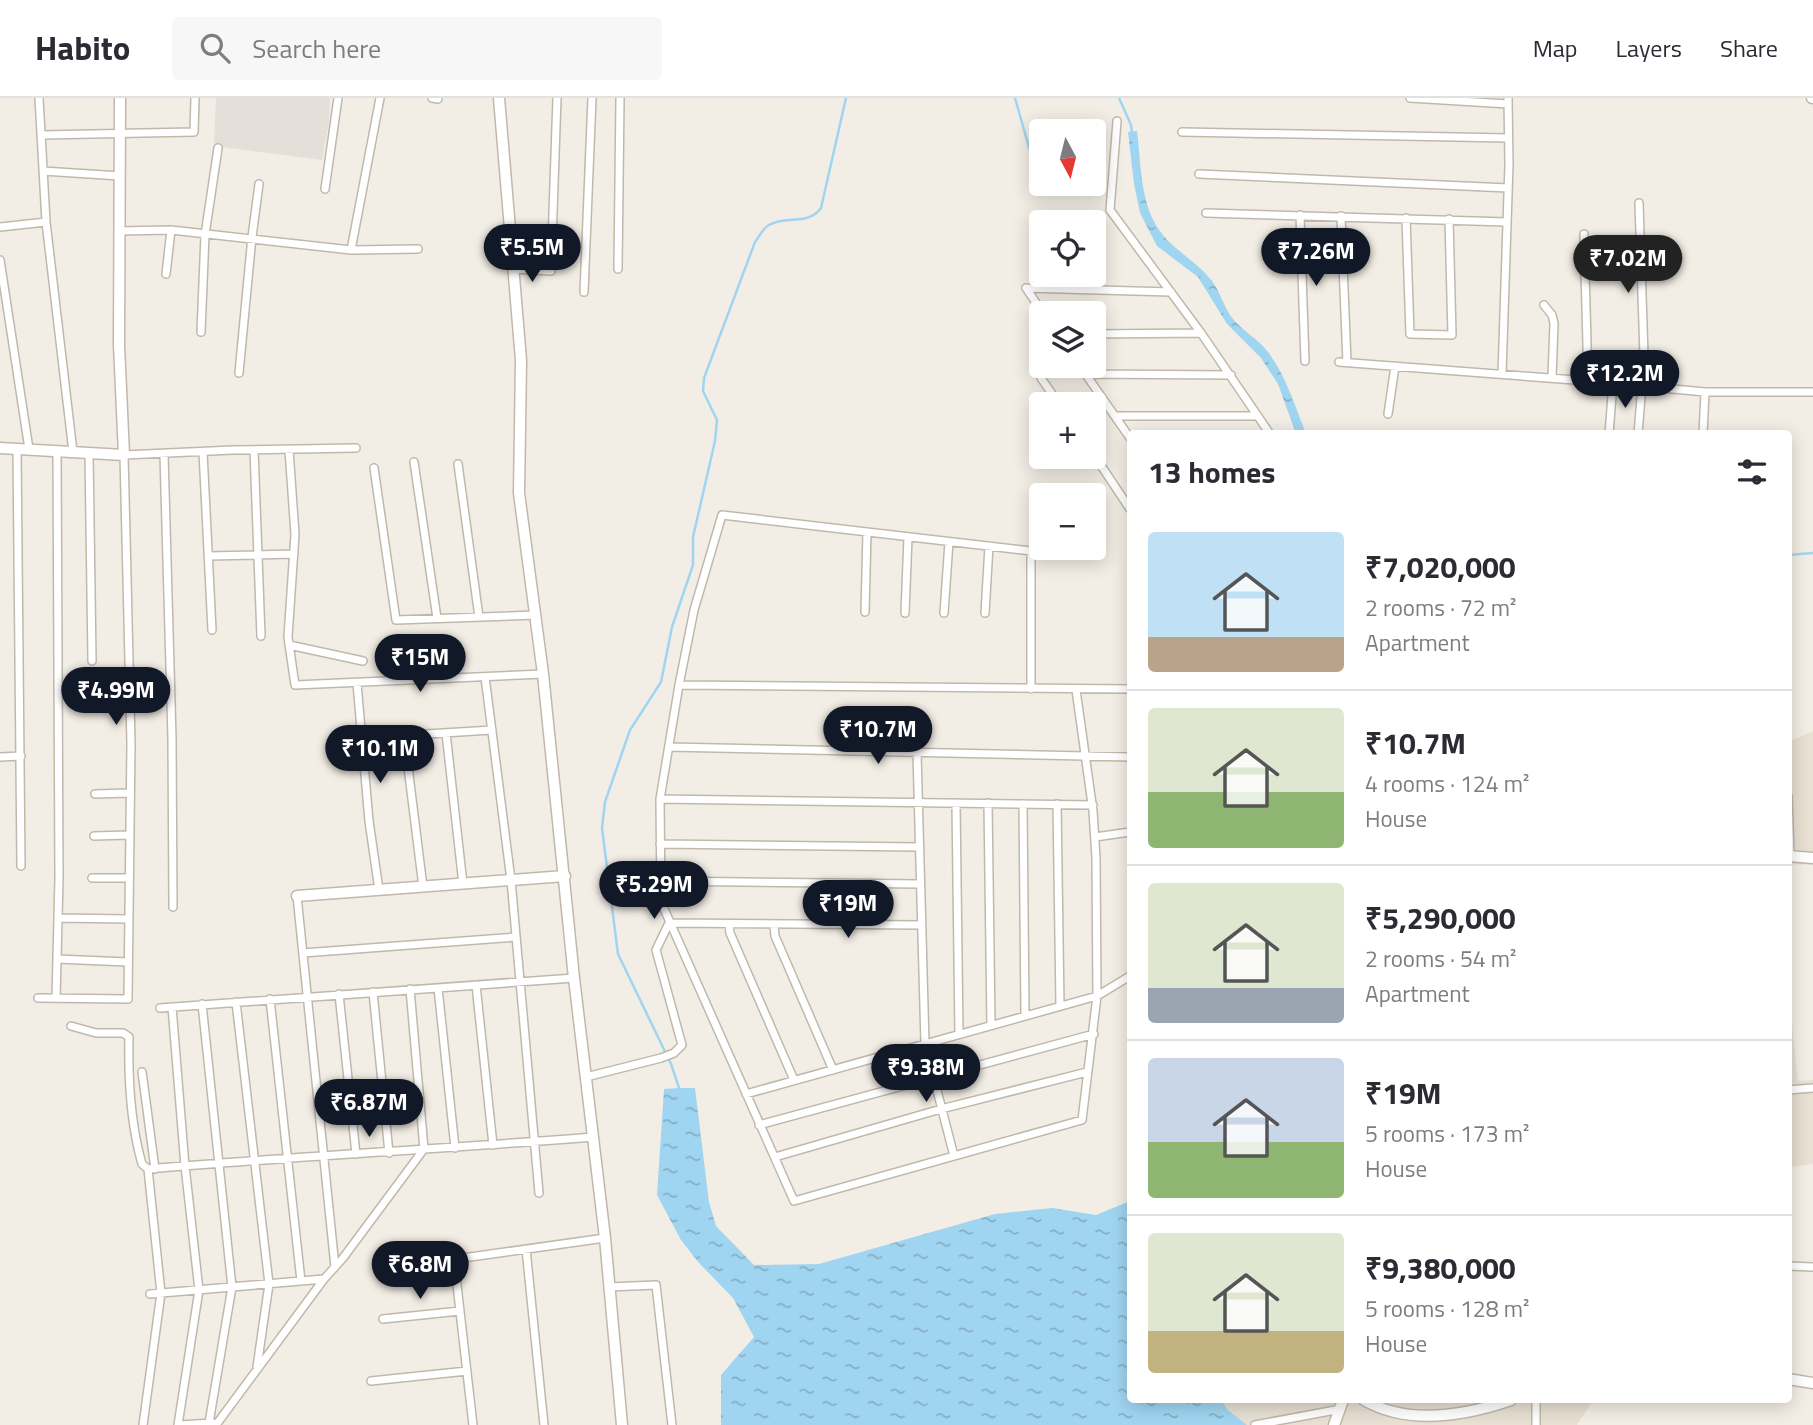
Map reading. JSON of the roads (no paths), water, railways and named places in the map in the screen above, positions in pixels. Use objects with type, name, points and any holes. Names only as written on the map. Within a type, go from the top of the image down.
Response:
[{"type":"street","points":[[39,98],[46,222],[74,452]]},
{"type":"street","points":[[38,999],[128,999],[131,731],[119,345],[120,98]]},
{"type":"street","points":[[41,135],[121,136],[194,132],[195,98]]},
{"type":"street","points":[[325,189],[338,98]]},
{"type":"street","points":[[351,250],[380,98]]},
{"type":"street","points":[[499,98],[521,360],[519,493],[544,674],[574,978],[605,1238],[622,1425]]},
{"type":"street","points":[[514,269],[551,271],[557,98]]},
{"type":"street","points":[[584,292],[592,98]]},
{"type":"street","points":[[618,269],[621,98]]},
{"type":"street","points":[[1410,98],[1508,101],[1502,374]]},
{"type":"street","points":[[1117,121],[1110,210],[1201,333],[1267,430]]},
{"type":"street","points":[[1182,132],[1508,138]]},
{"type":"street","points":[[201,332],[205,235],[218,148]]},
{"type":"street","points":[[43,171],[120,176]]},
{"type":"street","points":[[1199,174],[1508,188]]},
{"type":"street","points":[[239,373],[260,184]]},
{"type":"street","points":[[1638,430],[1644,385],[1639,203]]},
{"type":"street","points":[[1206,213],[1507,222]]},
{"type":"street","points":[[1300,215],[1305,361]]},
{"type":"street","points":[[1341,216],[1343,362],[1705,392],[1813,392]]},
{"type":"street","points":[[1406,218],[1410,334],[1452,335],[1449,219]]},
{"type":"street","points":[[0,227],[46,222]]},
{"type":"street","points":[[119,231],[171,230],[351,250],[418,249]]},
{"type":"street","points":[[166,274],[171,230]]},
{"type":"street","points":[[1584,234],[1588,381]]},
{"type":"street","points":[[511,235],[553,236]]},
{"type":"street","points":[[0,260],[29,449]]},
{"type":"street","points":[[1035,301],[1026,288],[1171,292]]},
{"type":"street","points":[[1544,305],[1552,315],[1554,323],[1552,378]]},
{"type":"street","points":[[1106,334],[1201,333]]},
{"type":"street","points":[[1388,414],[1395,366]]},
{"type":"street","points":[[1106,374],[1231,375]]},
{"type":"street","points":[[1089,378],[1127,434]]},
{"type":"street","points":[[1609,430],[1614,383]]},
{"type":"street","points":[[1703,430],[1705,392]]},
{"type":"street","points":[[1115,416],[1258,416]]},
{"type":"street","points":[[0,449],[124,455],[356,448]]},
{"type":"street","points":[[17,449],[21,866]]},
{"type":"street","points":[[254,450],[261,636]]},
{"type":"street","points":[[289,450],[295,534],[289,645],[295,685],[544,674]]},
{"type":"street","points":[[57,451],[57,998]]},
{"type":"street","points":[[203,452],[212,630]]},
{"type":"street","points":[[89,453],[92,661]]},
{"type":"street","points":[[164,454],[172,738],[173,907]]},
{"type":"street","points":[[414,462],[437,618]]},
{"type":"street","points":[[458,464],[479,617]]},
{"type":"street","points":[[374,468],[396,620],[536,615]]},
{"type":"street","points":[[1103,469],[1127,504]]},
{"type":"street","points":[[1031,689],[1031,551],[722,515],[694,610],[660,799],[661,902],[794,1201],[1082,1120],[1097,996],[1095,837],[1087,757],[1076,690]]},
{"type":"street","points":[[865,612],[867,532]]},
{"type":"street","points":[[905,612],[908,537]]},
{"type":"street","points":[[944,613],[949,542]]},
{"type":"street","points":[[985,613],[989,547]]},
{"type":"street","points":[[208,556],[294,554]]},
{"type":"street","points":[[289,645],[363,661]]},
{"type":"street","points":[[485,677],[511,880],[539,1193]]},
{"type":"street","points":[[357,682],[369,821],[379,890]]},
{"type":"street","points":[[679,685],[1127,689]]},
{"type":"street","points":[[361,738],[492,730]]},
{"type":"street","points":[[446,733],[463,884]]},
{"type":"street","points":[[404,735],[423,887]]},
{"type":"street","points":[[669,747],[1127,757]]},
{"type":"street","points":[[917,753],[925,1044],[954,1156]]},
{"type":"street","points":[[0,757],[20,756]]},
{"type":"street","points":[[95,794],[129,793]]},
{"type":"street","points":[[660,799],[1093,805]]},
{"type":"street","points":[[956,803],[959,1034]]},
{"type":"street","points":[[988,803],[991,1026]]},
{"type":"street","points":[[1023,804],[1025,1016]]},
{"type":"street","points":[[1057,804],[1060,1006]]},
{"type":"street","points":[[1095,837],[1127,832]]},
{"type":"street","points":[[94,836],[129,835]]},
{"type":"street","points":[[660,844],[919,847]]},
{"type":"street","points":[[1792,856],[1813,858]]},
{"type":"street","points":[[335,1267],[297,896],[565,876]]},
{"type":"street","points":[[92,878],[129,878]]},
{"type":"street","points":[[662,881],[920,884]]},
{"type":"street","points":[[58,918],[128,919]]},
{"type":"street","points":[[669,923],[774,926],[921,925]]},
{"type":"street","points":[[586,1077],[667,1056],[682,1045],[656,950],[669,923]]},
{"type":"street","points":[[729,925],[730,933],[794,1080]]},
{"type":"street","points":[[774,926],[775,936],[833,1069]]},
{"type":"street","points":[[303,953],[516,937]]},
{"type":"street","points":[[57,959],[128,962]]},
{"type":"street","points":[[160,1008],[574,978]]},
{"type":"street","points":[[746,1094],[1097,996],[1127,978]]},
{"type":"street","points":[[476,985],[493,1145]]},
{"type":"street","points":[[438,988],[455,1147]]},
{"type":"street","points":[[214,1424],[424,1149],[410,989]]},
{"type":"street","points":[[373,992],[389,1153]]},
{"type":"street","points":[[339,994],[356,1154]]},
{"type":"street","points":[[270,999],[301,1281]]},
{"type":"street","points":[[236,1002],[269,1284],[257,1367]]},
{"type":"street","points":[[202,1004],[232,1287],[214,1424]]},
{"type":"street","points":[[172,1007],[185,1166],[199,1290],[179,1425],[214,1424]]},
{"type":"street","points":[[71,1026],[96,1033],[123,1033],[129,1037],[127,1051],[131,1118],[142,1164],[151,1169],[219,1162],[593,1138]]},
{"type":"street","points":[[759,1125],[1094,1034]]},
{"type":"street","points":[[142,1072],[161,1293],[143,1425]]},
{"type":"street","points":[[775,1157],[941,1109],[1087,1072]]},
{"type":"street","points":[[1792,1090],[1813,1088]]},
{"type":"street","points":[[392,1268],[605,1238]]},
{"type":"street","points":[[526,1249],[544,1425]]},
{"type":"street","points":[[454,1259],[473,1425]]},
{"type":"street","points":[[1792,1266],[1813,1268]]},
{"type":"street","points":[[149,1294],[324,1279]]},
{"type":"street","points":[[609,1287],[656,1285],[672,1425]]},
{"type":"street","points":[[383,1319],[460,1311]]},
{"type":"street","points":[[372,1381],[467,1371]]},
{"type":"street","points":[[1792,1380],[1813,1383]]},
{"type":"street","points":[[1367,1403],[1373,1409],[1410,1423],[1442,1421],[1475,1414],[1496,1403]]},
{"type":"street","points":[[1536,1403],[1536,1425]]},
{"type":"street","points":[[1255,1425],[1342,1404]]},
{"type":"street","points":[[1334,1425],[1342,1404]]},
{"type":"water","points":[[1137,131],[1144,192],[1156,225],[1168,240],[1206,274],[1233,319],[1268,352],[1285,381],[1304,430],[1295,430],[1278,384],[1261,358],[1227,324],[1198,277],[1157,246],[1140,213],[1128,132]]},
{"type":"water","points":[[695,1088],[709,1202],[716,1226],[754,1265],[819,1264],[995,1214],[1052,1208],[1096,1215],[1127,1202],[1127,1403],[1223,1403],[1247,1425],[721,1425],[721,1375],[754,1337],[733,1298],[681,1240],[657,1195],[664,1089]]},
{"type":"waterway","points":[[679,1088],[671,1064],[618,954],[602,828],[605,802],[630,730],[661,682],[672,627],[693,565],[693,537],[715,441],[717,420],[703,391],[704,378],[755,242],[761,233],[776,222],[810,217],[821,208],[846,98]]},
{"type":"waterway","points":[[1015,98],[1029,147]]},
{"type":"waterway","points":[[1119,98],[1131,125],[1132,134]]},
{"type":"waterway","points":[[1792,555],[1813,553]]}]
